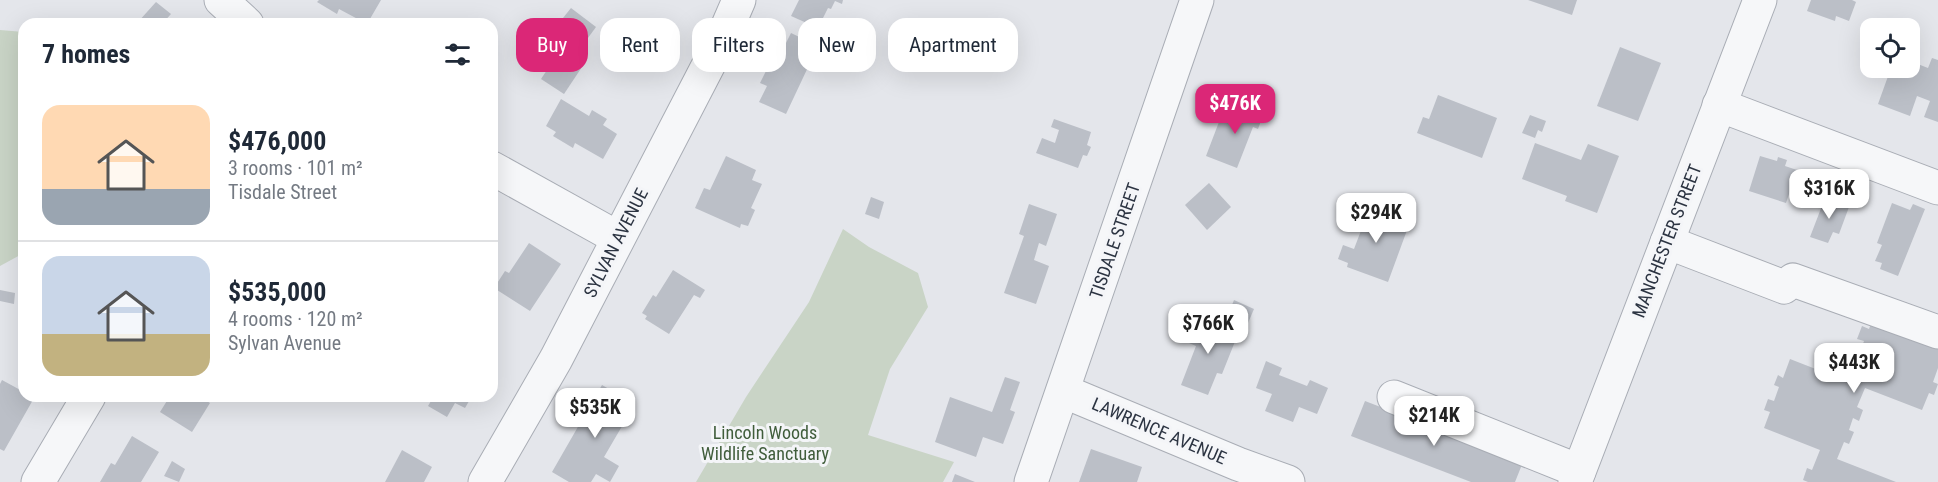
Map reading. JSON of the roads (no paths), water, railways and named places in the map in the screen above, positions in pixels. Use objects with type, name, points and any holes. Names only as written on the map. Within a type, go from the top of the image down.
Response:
[{"type":"street","points":[[221,0],[241,18]]},
{"type":"street","name":"SYLVAN AVENUE","points":[[485,482],[556,359],[723,37],[739,0]]},
{"type":"street","name":"TISDALE STREET","points":[[1031,482],[1197,0]]},
{"type":"street","name":"MANCHESTER STREET","points":[[1577,479],[1760,0]]},
{"type":"street","points":[[1719,105],[1938,188]]},
{"type":"street","points":[[498,171],[618,238]]},
{"type":"street","points":[[1667,242],[1784,287],[1793,280],[1938,332]]},
{"type":"street","name":"LAWRENCE AVENUE","points":[[1063,391],[1238,464],[1288,482]]},
{"type":"street","points":[[1394,397],[1577,479]]},
{"type":"street","points":[[38,482],[85,402]]},
{"type":"park label","name":"Lincoln Woods Wildlife Sanctuary","points":[[765,443]]}]
